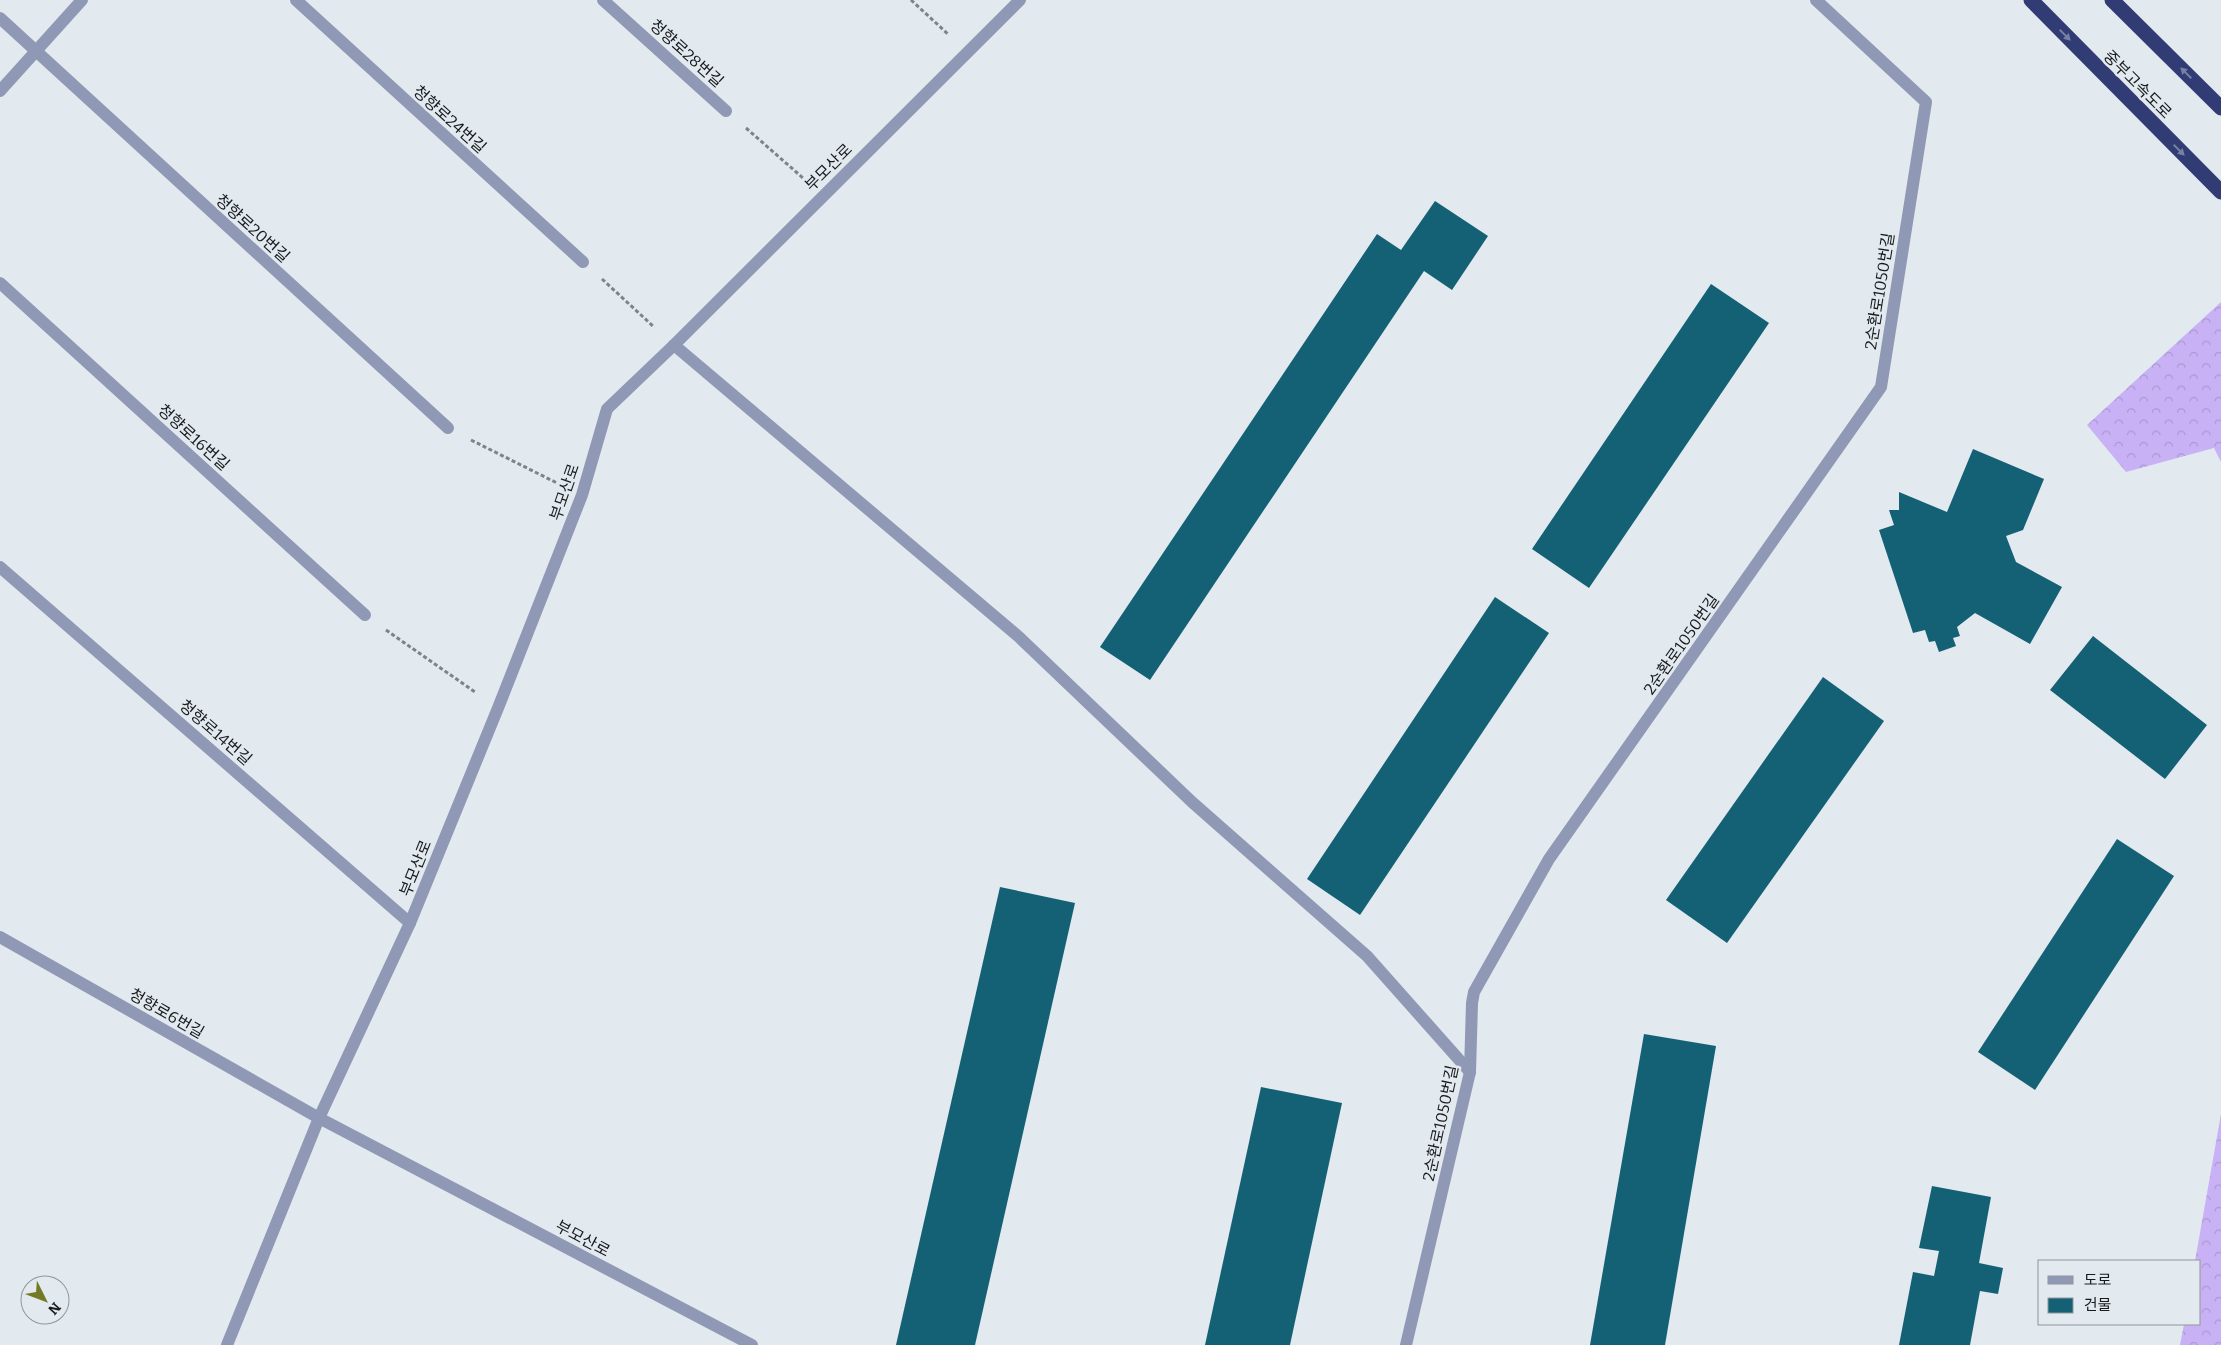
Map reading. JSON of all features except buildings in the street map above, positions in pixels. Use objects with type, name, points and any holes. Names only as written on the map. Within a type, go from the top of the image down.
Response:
[{"type":"highway","name":"중부고속도로","points":[[2031,0],[2221,192]]},
{"type":"highway","points":[[2112,0],[2221,108]]},
{"type":"street","points":[[0,91],[82,0]]},
{"type":"street","name":"청향로24번길","points":[[296,0],[583,262]]},
{"type":"street","name":"청향로28번길","points":[[603,0],[726,111]]},
{"type":"street","name":"부모산로","points":[[227,1345],[319,1118],[410,923],[498,708],[582,495],[608,409],[967,50],[1020,0]]},
{"type":"street","name":"2순환로1050번길","points":[[1406,1345],[1470,1072],[1474,992],[1549,859],[1881,387],[1926,102],[1816,0]]},
{"type":"street","name":"청향로20번길","points":[[0,18],[448,428]]},
{"type":"street","name":"청향로16번길","points":[[0,282],[365,615]]},
{"type":"street","points":[[674,345],[1019,637],[1192,802],[1367,956],[1470,1072]]},
{"type":"street","name":"청향로14번길","points":[[0,567],[410,923]]},
{"type":"street","name":"청향로6번길","points":[[0,937],[319,1118]]},
{"type":"street","name":"부모산로","points":[[319,1118],[752,1345]]},
{"type":"path","points":[[911,0],[967,50]]},
{"type":"path","points":[[726,111],[822,196]]},
{"type":"path","points":[[583,262],[674,345]]},
{"type":"path","points":[[448,428],[582,495]]},
{"type":"path","points":[[365,615],[498,708]]},
{"type":"green space","points":[[2221,302],[2221,462],[2214,448],[2126,472],[2087,425]]},
{"type":"green space","points":[[2221,1114],[2221,1345],[2180,1345],[2184,1325],[2201,1325],[2201,1260],[2195,1260]]}]
